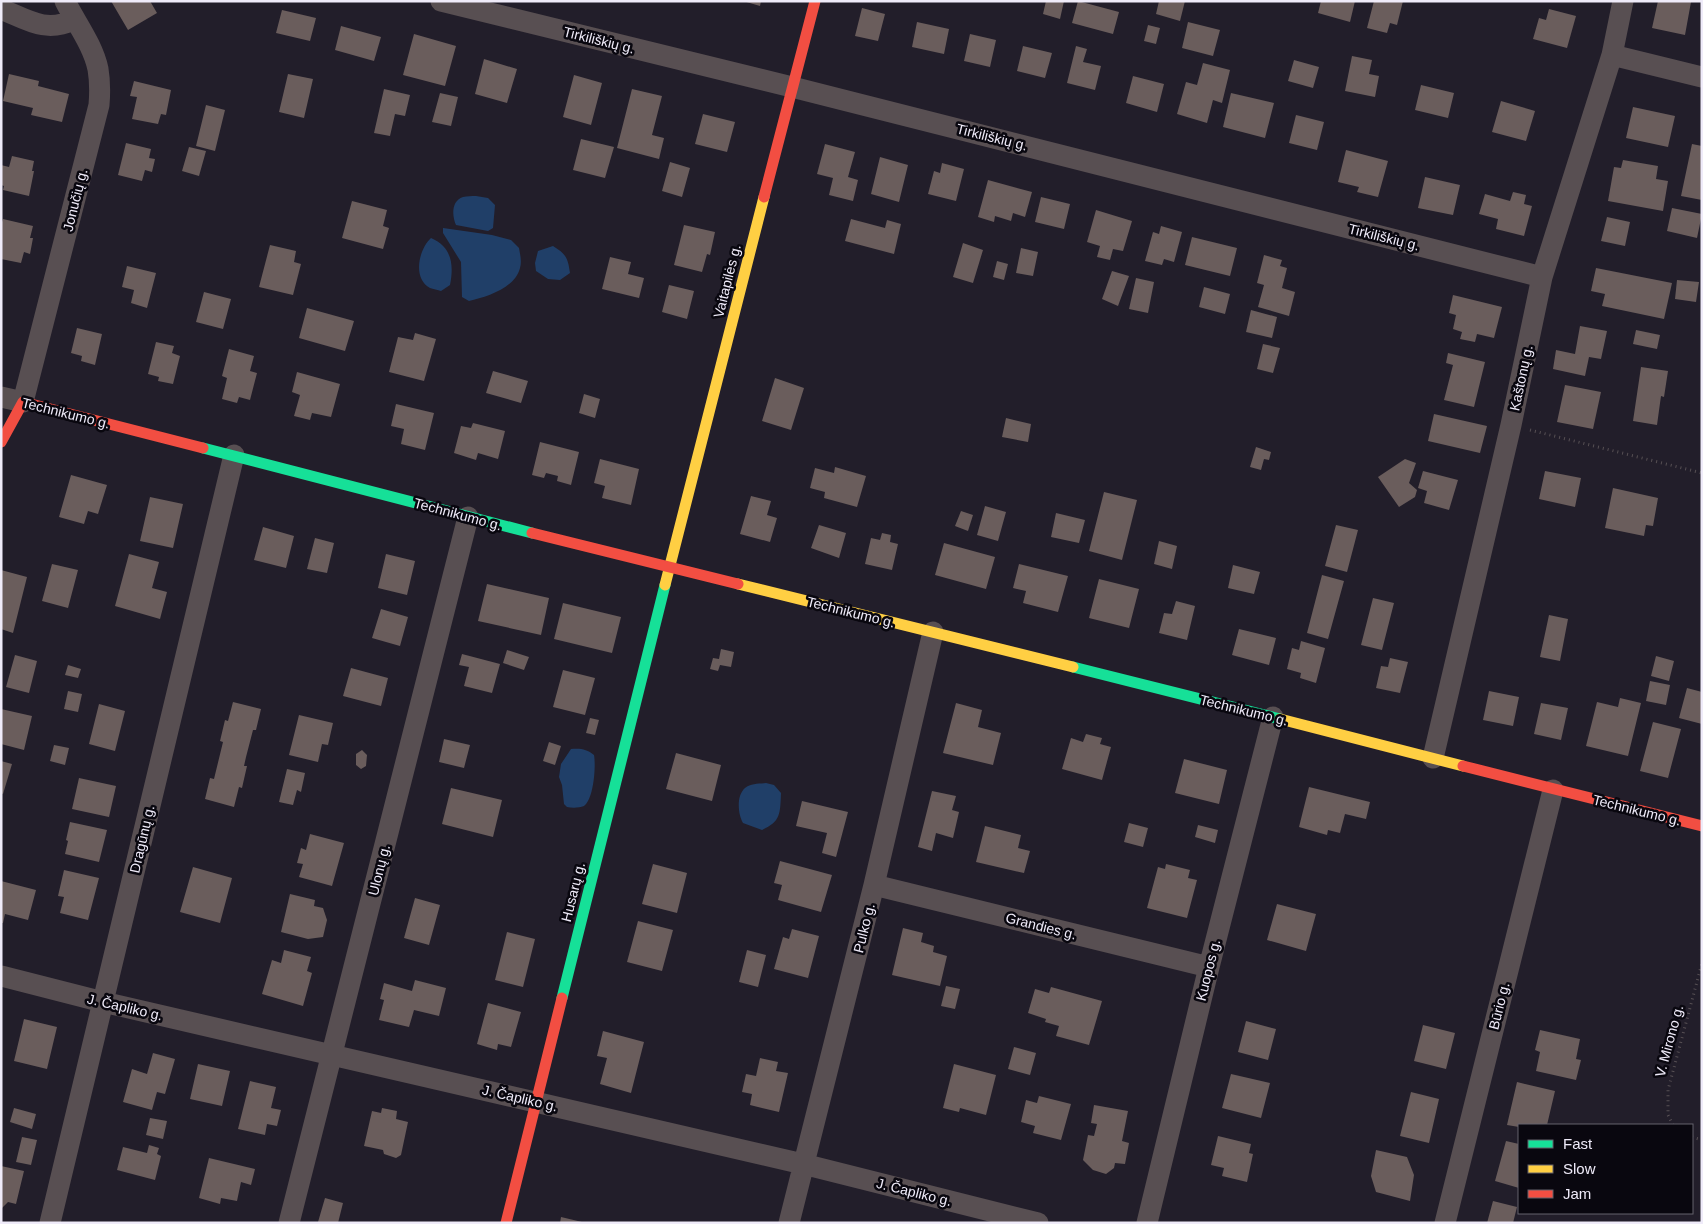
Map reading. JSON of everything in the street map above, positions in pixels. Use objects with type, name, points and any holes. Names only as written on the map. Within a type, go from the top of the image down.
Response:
[{"type":"street","name":"Tirkiliškių g.","points":[[441,1],[792,87],[1542,277]]},
{"type":"street","name":"Vaitapilės g.","points":[[669,568],[815,1]]},
{"type":"street","name":"Kaštonų g.","points":[[1433,758],[1510,425],[1542,277],[1612,55],[1623,1]]},
{"type":"street","points":[[1,9],[50,26],[61,25],[69,10]]},
{"type":"street","name":"Jonučių g.","points":[[23,402],[99,105],[100,84],[98,68],[69,10]]},
{"type":"street","points":[[1612,55],[1702,77]]},
{"type":"street","name":"Technikumo g.","points":[[1,397],[234,455],[669,568],[933,632],[1273,717],[1553,790],[1702,826]]},
{"type":"street","points":[[1,442],[23,402]]},
{"type":"street","name":"Dragūnų g.","points":[[50,1223],[234,455]]},
{"type":"street","name":"Ulonų g.","points":[[289,1223],[468,517]]},
{"type":"street","name":"Husarų g.","points":[[506,1223],[669,568]]},
{"type":"street","name":"Pulko g.","points":[[789,1223],[874,885],[933,632]]},
{"type":"street","name":"Kuopos g.","points":[[1147,1223],[1209,967],[1273,717]]},
{"type":"street","name":"Būrio g.","points":[[1445,1223],[1553,790]]},
{"type":"street","name":"Grandies g.","points":[[874,885],[1209,967]]},
{"type":"street","name":"J. Čapliko g.","points":[[1,976],[331,1056],[803,1164],[1038,1223]]},
{"type":"path","points":[[1510,425],[1702,473]]},
{"type":"path","name":"V. Mirono g.","points":[[1673,1124],[1668,1114],[1668,1090],[1702,962]]},
{"type":"water","points":[[476,196],[488,198],[495,205],[493,228],[488,231],[456,225],[453,213],[456,202],[463,197]]},
{"type":"water","points":[[443,228],[492,235],[511,240],[519,248],[520,253],[521,265],[517,275],[506,286],[492,294],[469,301],[462,297],[461,262],[443,233]]},
{"type":"water","points":[[431,238],[443,246],[450,257],[452,270],[450,285],[441,291],[430,288],[424,283],[419,271],[423,249]]},
{"type":"water","points":[[553,246],[566,257],[569,268],[570,273],[560,280],[548,279],[536,271],[535,263],[538,251]]},
{"type":"water","points":[[571,749],[589,751],[594,755],[595,760],[594,782],[590,796],[584,806],[573,808],[567,807],[564,804],[559,777],[561,764]]},
{"type":"water","points":[[766,783],[774,785],[781,793],[780,806],[776,820],[762,830],[743,823],[739,810],[739,800],[742,791],[747,786]]},
{"type":"building","points":[[111,1],[150,1],[157,13],[128,30]]},
{"type":"building","points":[[743,1],[761,1],[760,6]]},
{"type":"building","points":[[1046,1],[1064,1],[1060,19],[1043,14]]},
{"type":"building","points":[[1078,1],[1119,12],[1113,34],[1072,23]]},
{"type":"building","points":[[1159,1],[1185,1],[1180,21],[1156,14]]},
{"type":"building","points":[[1321,1],[1355,1],[1350,22],[1318,13]]},
{"type":"building","points":[[1374,1],[1403,1],[1397,25],[1390,23],[1387,33],[1367,28]]},
{"type":"building","points":[[1658,1],[1691,2],[1685,35],[1652,28]]},
{"type":"building","points":[[862,8],[885,14],[878,41],[855,36]]},
{"type":"building","points":[[1549,9],[1576,16],[1567,48],[1533,39],[1539,18],[1546,20]]},
{"type":"building","points":[[282,10],[316,18],[310,41],[276,33]]},
{"type":"building","points":[[917,22],[949,29],[944,54],[912,47]]},
{"type":"building","points":[[1188,22],[1220,30],[1213,56],[1182,48]]},
{"type":"building","points":[[1148,25],[1160,28],[1156,44],[1144,41]]},
{"type":"building","points":[[341,26],[381,37],[374,61],[335,50]]},
{"type":"building","points":[[414,34],[456,46],[445,86],[403,75]]},
{"type":"building","points":[[970,34],[996,40],[990,67],[964,61]]},
{"type":"building","points":[[1023,46],[1052,53],[1045,78],[1017,71]]},
{"type":"building","points":[[1076,46],[1087,49],[1083,62],[1101,66],[1095,90],[1067,83]]},
{"type":"building","points":[[1352,56],[1372,60],[1369,74],[1379,76],[1375,97],[1345,91]]},
{"type":"building","points":[[484,59],[517,69],[507,103],[475,94]]},
{"type":"building","points":[[1294,60],[1319,67],[1313,88],[1288,81]]},
{"type":"building","points":[[1203,63],[1230,70],[1222,103],[1213,100],[1207,123],[1177,114],[1186,82],[1197,85]]},
{"type":"building","points":[[9,74],[39,81],[38,86],[69,94],[62,122],[31,115],[33,108],[3,101]]},
{"type":"building","points":[[288,74],[313,79],[304,118],[279,112]]},
{"type":"building","points":[[574,75],[602,83],[591,125],[563,117]]},
{"type":"building","points":[[1133,76],[1164,84],[1157,112],[1126,103]]},
{"type":"building","points":[[134,81],[171,90],[166,115],[161,114],[158,124],[132,119],[137,97],[130,96]]},
{"type":"building","points":[[1421,85],[1454,93],[1448,118],[1415,110]]},
{"type":"building","points":[[384,89],[410,95],[405,116],[395,114],[390,136],[374,133]]},
{"type":"building","points":[[632,89],[662,96],[652,135],[664,138],[659,159],[617,148]]},
{"type":"building","points":[[440,93],[458,97],[451,126],[432,122]]},
{"type":"building","points":[[1231,93],[1274,103],[1265,138],[1223,127]]},
{"type":"building","points":[[1501,101],[1535,111],[1526,141],[1492,132]]},
{"type":"building","points":[[206,105],[225,110],[215,151],[196,146]]},
{"type":"building","points":[[1633,107],[1675,116],[1668,147],[1626,138]]},
{"type":"building","points":[[703,114],[735,122],[727,152],[695,144]]},
{"type":"building","points":[[1296,115],[1324,122],[1317,150],[1289,143]]},
{"type":"building","points":[[581,139],[614,147],[605,178],[573,170]]},
{"type":"building","points":[[126,143],[151,149],[149,158],[155,159],[152,172],[145,170],[142,181],[118,175]]},
{"type":"building","points":[[825,144],[855,152],[848,177],[858,180],[853,201],[829,195],[833,178],[817,174]]},
{"type":"building","points":[[1692,144],[1702,146],[1702,200],[1681,196]]},
{"type":"building","points":[[189,147],[206,151],[199,176],[182,171]]},
{"type":"building","points":[[1346,150],[1388,161],[1378,197],[1357,192],[1359,187],[1338,182]]},
{"type":"building","points":[[12,156],[34,161],[29,196],[3,190],[4,186],[1,185],[1,165],[9,167]]},
{"type":"building","points":[[880,157],[908,165],[899,202],[871,194]]},
{"type":"building","points":[[1623,160],[1658,166],[1656,179],[1668,181],[1663,211],[1608,201],[1614,167],[1621,168]]},
{"type":"building","points":[[670,162],[690,168],[682,197],[662,191]]},
{"type":"building","points":[[942,163],[964,169],[956,201],[928,194],[934,171],[940,173]]},
{"type":"building","points":[[1425,177],[1460,185],[1453,215],[1418,208]]},
{"type":"building","points":[[988,180],[1032,192],[1025,217],[1013,213],[1011,221],[995,216],[994,222],[978,217]]},
{"type":"building","points":[[1513,192],[1526,195],[1524,204],[1532,206],[1524,236],[1496,229],[1498,219],[1479,214],[1485,194],[1510,201]]},
{"type":"building","points":[[1041,197],[1070,204],[1064,229],[1035,222]]},
{"type":"building","points":[[352,201],[387,210],[383,226],[389,228],[383,249],[342,238]]},
{"type":"building","points":[[1672,208],[1702,214],[1697,238],[1667,231]]},
{"type":"building","points":[[1096,210],[1132,221],[1123,251],[1113,249],[1110,260],[1097,257],[1100,246],[1087,242]]},
{"type":"building","points":[[1607,217],[1630,222],[1625,246],[1601,241]]},
{"type":"building","points":[[3,219],[33,226],[30,238],[33,238],[30,254],[24,252],[21,263],[1,259],[1,225]]},
{"type":"building","points":[[851,219],[885,228],[887,220],[901,224],[894,254],[845,241]]},
{"type":"building","points":[[684,225],[715,232],[710,255],[707,254],[702,272],[674,265]]},
{"type":"building","points":[[1161,226],[1182,232],[1174,262],[1164,259],[1162,265],[1145,261],[1153,232],[1159,234]]},
{"type":"building","points":[[1192,237],[1237,248],[1230,276],[1185,265]]},
{"type":"building","points":[[963,243],[983,250],[973,283],[953,277]]},
{"type":"building","points":[[270,245],[296,251],[294,262],[301,264],[293,295],[259,287]]},
{"type":"building","points":[[1021,248],[1038,252],[1033,276],[1016,273]]},
{"type":"building","points":[[1264,255],[1282,260],[1280,266],[1287,268],[1282,288],[1295,292],[1289,316],[1258,307],[1264,285],[1257,283]]},
{"type":"building","points":[[610,257],[631,262],[628,274],[644,278],[639,298],[602,289]]},
{"type":"building","points":[[997,261],[1008,264],[1004,280],[993,277]]},
{"type":"building","points":[[127,266],[156,273],[147,308],[131,303],[134,290],[122,287]]},
{"type":"building","points":[[1596,268],[1672,283],[1664,319],[1602,306],[1605,294],[1591,291]]},
{"type":"building","points":[[1112,271],[1129,276],[1118,306],[1102,299]]},
{"type":"building","points":[[1136,278],[1154,282],[1148,313],[1129,309]]},
{"type":"building","points":[[1677,280],[1699,282],[1696,302],[1675,299]]},
{"type":"building","points":[[669,285],[694,291],[687,319],[662,312]]},
{"type":"building","points":[[1204,287],[1230,294],[1225,314],[1199,307]]},
{"type":"building","points":[[204,292],[231,299],[223,329],[196,322]]},
{"type":"building","points":[[1453,295],[1502,307],[1494,338],[1477,334],[1475,342],[1460,339],[1462,332],[1453,329],[1456,315],[1449,313]]},
{"type":"building","points":[[307,308],[354,321],[345,351],[299,338]]},
{"type":"building","points":[[1251,310],[1277,317],[1272,338],[1246,332]]},
{"type":"building","points":[[1580,326],[1607,331],[1601,359],[1589,357],[1585,376],[1553,369],[1556,350],[1575,354]]},
{"type":"building","points":[[77,328],[102,334],[95,365],[81,361],[82,356],[71,353]]},
{"type":"building","points":[[1636,330],[1660,335],[1657,349],[1633,344]]},
{"type":"building","points":[[415,333],[436,339],[424,381],[389,372],[398,337],[413,340]]},
{"type":"building","points":[[156,342],[174,346],[172,353],[180,356],[173,384],[158,381],[159,377],[148,374]]},
{"type":"building","points":[[1263,344],[1280,348],[1273,373],[1257,369]]},
{"type":"building","points":[[229,349],[254,356],[250,371],[257,373],[250,400],[239,397],[237,403],[222,399],[227,378],[222,376]]},
{"type":"building","points":[[1448,353],[1485,362],[1474,407],[1444,400],[1453,365],[1446,363]]},
{"type":"building","points":[[1641,367],[1668,371],[1664,397],[1661,396],[1657,425],[1633,421]]},
{"type":"building","points":[[493,371],[528,381],[521,403],[486,393]]},
{"type":"building","points":[[297,372],[340,384],[331,417],[312,413],[310,420],[294,416],[300,395],[292,392]]},
{"type":"building","points":[[775,378],[804,388],[791,430],[762,421]]},
{"type":"building","points":[[1565,385],[1601,392],[1593,429],[1557,422]]},
{"type":"building","points":[[584,394],[600,399],[595,418],[579,413]]},
{"type":"building","points":[[396,404],[434,413],[425,450],[401,444],[404,429],[391,426]]},
{"type":"building","points":[[1434,414],[1487,426],[1480,453],[1428,441]]},
{"type":"building","points":[[1006,418],[1031,424],[1028,442],[1002,437]]},
{"type":"building","points":[[473,423],[505,431],[498,459],[478,453],[476,460],[454,453],[461,426],[471,428]]},
{"type":"building","points":[[540,442],[579,452],[571,485],[557,481],[558,476],[546,473],[544,478],[532,475]]},
{"type":"building","points":[[1256,447],[1271,452],[1269,460],[1264,459],[1261,470],[1250,467]]},
{"type":"building","points":[[600,459],[639,469],[631,505],[602,498],[605,486],[594,483]]},
{"type":"building","points":[[1405,459],[1416,463],[1409,483],[1417,490],[1415,497],[1399,507],[1378,477]]},
{"type":"building","points":[[835,467],[866,476],[857,507],[824,498],[825,492],[810,488],[815,468],[834,473]]},
{"type":"building","points":[[1423,471],[1458,480],[1449,510],[1424,503],[1427,491],[1418,488]]},
{"type":"building","points":[[1545,471],[1581,478],[1575,507],[1539,499]]},
{"type":"building","points":[[71,475],[107,485],[98,514],[88,511],[84,524],[59,517]]},
{"type":"building","points":[[1613,488],[1658,498],[1653,526],[1646,525],[1644,536],[1605,528]]},
{"type":"building","points":[[1104,492],[1137,500],[1122,560],[1089,551]]},
{"type":"building","points":[[751,496],[771,501],[767,515],[777,518],[770,542],[740,534]]},
{"type":"building","points":[[150,497],[183,504],[173,548],[140,541]]},
{"type":"building","points":[[985,506],[1006,512],[998,541],[977,535]]},
{"type":"building","points":[[961,511],[973,515],[968,531],[955,526]]},
{"type":"building","points":[[1056,513],[1085,520],[1079,543],[1051,537]]},
{"type":"building","points":[[819,525],[846,533],[839,558],[811,548]]},
{"type":"building","points":[[1336,525],[1358,530],[1347,572],[1325,566]]},
{"type":"building","points":[[263,527],[294,536],[286,568],[254,560]]},
{"type":"building","points":[[882,533],[891,535],[890,542],[898,544],[892,570],[865,564],[871,538],[880,540]]},
{"type":"building","points":[[315,538],[334,543],[327,573],[307,569]]},
{"type":"building","points":[[1159,541],[1177,546],[1172,569],[1154,564]]},
{"type":"building","points":[[944,543],[995,557],[986,589],[935,575]]},
{"type":"building","points":[[129,554],[159,562],[152,588],[167,592],[160,619],[115,606]]},
{"type":"building","points":[[386,554],[415,561],[407,595],[378,588]]},
{"type":"building","points":[[52,564],[78,570],[68,608],[42,601]]},
{"type":"building","points":[[1019,564],[1068,576],[1058,612],[1023,603],[1026,591],[1013,588]]},
{"type":"building","points":[[1233,565],[1260,572],[1254,594],[1228,588]]},
{"type":"building","points":[[1,570],[27,577],[13,633],[1,629]]},
{"type":"building","points":[[1322,575],[1344,581],[1328,639],[1307,633]]},
{"type":"building","points":[[1099,579],[1139,589],[1129,628],[1089,618]]},
{"type":"building","points":[[487,584],[549,598],[541,635],[478,621]]},
{"type":"building","points":[[1373,598],[1394,603],[1382,650],[1361,645]]},
{"type":"building","points":[[1176,601],[1195,606],[1187,640],[1159,633],[1164,613],[1172,614]]},
{"type":"building","points":[[563,603],[621,617],[612,653],[554,639]]},
{"type":"building","points":[[381,609],[408,617],[400,646],[372,638]]},
{"type":"building","points":[[1549,615],[1568,619],[1560,661],[1540,657]]},
{"type":"building","points":[[1239,629],[1276,638],[1269,665],[1232,655]]},
{"type":"building","points":[[1301,641],[1325,648],[1316,683],[1300,678],[1301,673],[1287,669],[1292,648],[1299,650]]},
{"type":"building","points":[[721,649],[734,652],[731,667],[720,665],[718,671],[710,669],[713,658],[719,659]]},
{"type":"building","points":[[507,650],[529,657],[524,670],[503,663]]},
{"type":"building","points":[[462,654],[500,664],[492,693],[464,686],[469,667],[459,665]]},
{"type":"building","points":[[15,655],[37,661],[29,693],[6,687]]},
{"type":"building","points":[[1656,656],[1674,661],[1669,681],[1651,676]]},
{"type":"building","points":[[1390,658],[1408,662],[1400,693],[1376,688],[1381,666],[1388,667]]},
{"type":"building","points":[[68,665],[81,669],[78,678],[65,675]]},
{"type":"building","points":[[351,668],[388,678],[381,706],[343,696]]},
{"type":"building","points":[[563,670],[595,678],[585,715],[553,707]]},
{"type":"building","points":[[1650,681],[1670,685],[1666,705],[1646,701]]},
{"type":"building","points":[[1687,688],[1702,692],[1702,724],[1679,718]]},
{"type":"building","points":[[68,691],[82,694],[78,712],[64,709]]},
{"type":"building","points":[[1489,691],[1519,697],[1513,726],[1483,720]]},
{"type":"building","points":[[1620,698],[1641,703],[1628,756],[1586,746],[1597,702],[1618,707]]},
{"type":"building","points":[[233,702],[261,709],[246,757],[244,766],[247,766],[242,788],[239,787],[234,807],[205,799],[210,778],[214,779],[223,742],[220,741],[225,720],[228,721]]},
{"type":"building","points":[[956,703],[982,710],[978,727],[1001,733],[993,765],[943,753]]},
{"type":"building","points":[[1541,703],[1568,708],[1561,740],[1534,734]]},
{"type":"building","points":[[99,704],[125,711],[115,751],[89,744]]},
{"type":"building","points":[[1,709],[32,716],[24,750],[1,744]]},
{"type":"building","points":[[299,715],[333,723],[328,745],[322,744],[318,762],[289,755]]},
{"type":"building","points":[[590,718],[599,720],[595,735],[586,733]]},
{"type":"building","points":[[1653,722],[1681,729],[1668,778],[1640,771]]},
{"type":"building","points":[[1086,734],[1102,738],[1100,744],[1111,747],[1102,780],[1062,769],[1071,738],[1083,742]]},
{"type":"building","points":[[444,739],[470,745],[464,768],[439,762]]},
{"type":"building","points":[[549,742],[561,746],[555,765],[543,761]]},
{"type":"building","points":[[54,745],[69,748],[65,765],[50,761]]},
{"type":"building","points":[[362,750],[367,755],[366,766],[361,769],[356,765],[356,754]]},
{"type":"building","points":[[676,753],[721,765],[712,801],[666,789]]},
{"type":"building","points":[[1184,759],[1227,770],[1219,804],[1175,793]]},
{"type":"building","points":[[1,761],[12,764],[3,794],[1,793]]},
{"type":"building","points":[[287,769],[305,773],[301,792],[297,790],[293,805],[279,802]]},
{"type":"building","points":[[79,778],[116,786],[109,817],[72,809]]},
{"type":"building","points":[[1309,787],[1370,802],[1366,819],[1345,814],[1340,833],[1328,830],[1327,835],[1299,827]]},
{"type":"building","points":[[451,788],[502,800],[493,837],[442,824]]},
{"type":"building","points":[[932,791],[956,796],[952,810],[959,812],[953,838],[936,833],[932,851],[918,847]]},
{"type":"building","points":[[802,801],[848,812],[836,857],[822,853],[827,833],[796,826]]},
{"type":"building","points":[[70,822],[107,830],[99,862],[65,854]]},
{"type":"building","points":[[1129,823],[1148,828],[1143,847],[1124,842]]},
{"type":"building","points":[[1198,825],[1218,830],[1215,843],[1195,837]]},
{"type":"building","points":[[985,826],[1021,835],[1018,848],[1030,851],[1024,873],[976,862]]},
{"type":"building","points":[[310,834],[344,843],[332,886],[299,877],[303,864],[297,863],[301,848],[306,850]]},
{"type":"building","points":[[780,861],[832,875],[821,912],[778,900],[782,885],[774,883]]},
{"type":"building","points":[[653,864],[687,873],[677,913],[642,904]]},
{"type":"building","points":[[1166,864],[1190,870],[1188,878],[1197,880],[1187,918],[1147,908],[1158,867],[1165,869]]},
{"type":"building","points":[[193,867],[232,878],[220,923],[180,912]]},
{"type":"building","points":[[64,870],[99,878],[88,920],[60,913],[64,897],[58,896]]},
{"type":"building","points":[[1,881],[36,890],[28,920],[5,914],[3,923],[1,923]]},
{"type":"building","points":[[290,894],[315,900],[314,906],[323,908],[327,920],[323,937],[308,939],[281,932]]},
{"type":"building","points":[[415,898],[440,905],[429,945],[404,938]]},
{"type":"building","points":[[1277,904],[1316,914],[1306,951],[1267,940]]},
{"type":"building","points":[[638,921],[673,930],[662,971],[627,962]]},
{"type":"building","points":[[903,928],[923,933],[921,942],[934,946],[933,952],[947,956],[940,986],[892,975]]},
{"type":"building","points":[[792,929],[819,936],[808,978],[774,969],[783,937],[789,939]]},
{"type":"building","points":[[507,932],[535,939],[523,987],[495,980]]},
{"type":"building","points":[[284,950],[311,957],[307,971],[312,973],[303,1006],[262,994],[272,960],[281,963]]},
{"type":"building","points":[[747,950],[766,955],[758,987],[739,982]]},
{"type":"building","points":[[415,980],[446,988],[439,1016],[414,1010],[409,1027],[379,1020],[384,1000],[380,999],[384,983],[412,991]]},
{"type":"building","points":[[946,986],[960,989],[955,1009],[941,1006]]},
{"type":"building","points":[[1051,987],[1102,1001],[1089,1045],[1056,1036],[1059,1026],[1045,1022],[1046,1019],[1028,1013],[1035,989],[1049,993]]},
{"type":"building","points":[[488,1003],[521,1012],[511,1047],[498,1044],[497,1050],[477,1044]]},
{"type":"building","points":[[24,1019],[57,1027],[47,1069],[14,1061]]},
{"type":"building","points":[[1246,1021],[1276,1029],[1268,1060],[1238,1052]]},
{"type":"building","points":[[1423,1025],[1455,1033],[1446,1069],[1414,1061]]},
{"type":"building","points":[[1540,1030],[1580,1039],[1576,1059],[1581,1060],[1576,1080],[1536,1071],[1540,1052],[1535,1050]]},
{"type":"building","points":[[603,1031],[644,1042],[631,1093],[600,1084],[607,1058],[597,1056]]},
{"type":"building","points":[[1014,1047],[1036,1053],[1030,1075],[1008,1069]]},
{"type":"building","points":[[153,1053],[175,1059],[165,1094],[157,1092],[152,1110],[123,1102],[132,1069],[147,1074]]},
{"type":"building","points":[[760,1058],[778,1062],[776,1071],[788,1073],[779,1112],[750,1105],[752,1094],[742,1092],[746,1074],[756,1076]]},
{"type":"building","points":[[198,1064],[230,1071],[222,1106],[190,1099]]},
{"type":"building","points":[[954,1064],[996,1075],[986,1115],[960,1108],[959,1112],[943,1108]]},
{"type":"building","points":[[1231,1074],[1270,1083],[1261,1118],[1222,1108]]},
{"type":"building","points":[[250,1081],[276,1087],[271,1108],[281,1110],[277,1126],[267,1124],[265,1135],[238,1129]]},
{"type":"building","points":[[1517,1082],[1555,1091],[1547,1124],[1518,1124],[1518,1127],[1507,1125]]},
{"type":"building","points":[[1411,1092],[1439,1099],[1429,1143],[1400,1136]]},
{"type":"building","points":[[1039,1096],[1071,1104],[1061,1140],[1033,1133],[1035,1126],[1021,1122],[1026,1100],[1037,1103]]},
{"type":"building","points":[[1094,1105],[1128,1111],[1122,1141],[1129,1143],[1125,1164],[1115,1163],[1114,1168],[1106,1174],[1093,1170],[1083,1160],[1088,1135],[1094,1136],[1097,1124],[1091,1123]]},
{"type":"building","points":[[14,1108],[36,1114],[32,1129],[10,1122]]},
{"type":"building","points":[[382,1108],[397,1111],[396,1119],[408,1122],[401,1155],[396,1158],[384,1154],[383,1150],[364,1146],[372,1111],[381,1113]]},
{"type":"building","points":[[150,1118],[167,1121],[163,1139],[146,1135]]},
{"type":"building","points":[[1218,1136],[1251,1144],[1249,1153],[1253,1154],[1247,1182],[1222,1176],[1224,1168],[1211,1165]]},
{"type":"building","points":[[22,1137],[37,1140],[31,1165],[16,1162]]},
{"type":"building","points":[[1506,1141],[1518,1144],[1518,1188],[1495,1181]]},
{"type":"building","points":[[149,1145],[159,1148],[157,1154],[161,1156],[155,1180],[117,1170],[123,1147],[147,1153]]},
{"type":"building","points":[[1376,1150],[1407,1157],[1414,1175],[1410,1201],[1376,1192],[1371,1176]]},
{"type":"building","points":[[209,1158],[255,1169],[251,1185],[241,1182],[237,1201],[221,1198],[220,1204],[199,1198]]},
{"type":"building","points":[[1,1166],[24,1171],[16,1204],[8,1202],[1,1209]]},
{"type":"building","points":[[325,1198],[343,1203],[338,1223],[318,1222]]},
{"type":"building","points":[[1493,1201],[1517,1207],[1513,1223],[1487,1223]]},
{"type":"building","points":[[561,1217],[582,1222],[582,1223],[560,1223]]},
{"type":"traffic: fast","points":[[203,448],[532,533]]},
{"type":"traffic: fast","points":[[562,998],[665,585]]},
{"type":"traffic: fast","points":[[1073,667],[1280,719]]},
{"type":"traffic: slow","points":[[665,585],[764,197]]},
{"type":"traffic: slow","points":[[738,584],[1073,667]]},
{"type":"traffic: slow","points":[[1280,719],[1463,766]]},
{"type":"traffic: jam","points":[[764,197],[815,1]]},
{"type":"traffic: jam","points":[[1,442],[23,402],[203,448]]},
{"type":"traffic: jam","points":[[532,533],[738,584]]},
{"type":"traffic: jam","points":[[1463,766],[1702,826]]},
{"type":"traffic: jam","points":[[506,1223],[562,998]]}]
